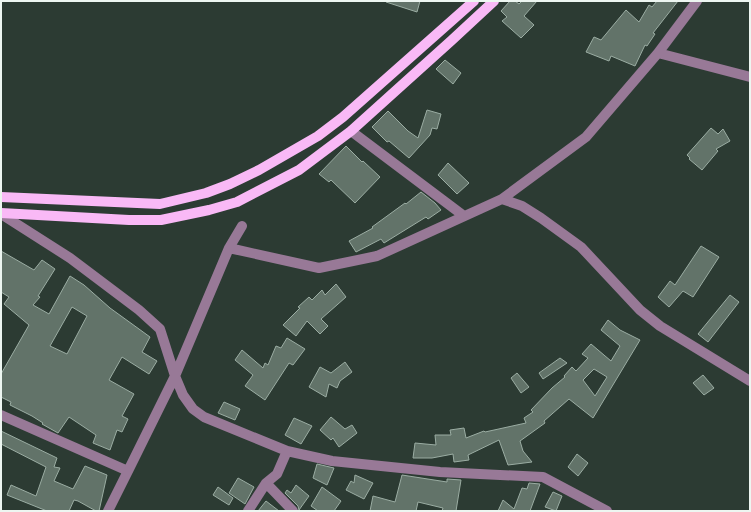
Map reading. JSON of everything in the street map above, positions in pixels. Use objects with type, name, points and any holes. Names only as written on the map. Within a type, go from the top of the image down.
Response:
[{"type":"main road","points":[[1,197],[160,204],[206,193],[230,184],[259,170],[318,136],[343,117],[474,1]]},
{"type":"main road","points":[[1,214],[161,220],[196,213],[237,202],[299,170],[351,131],[494,1]]},
{"type":"street","points":[[229,248],[319,268],[377,256],[502,199],[586,138],[658,53],[697,1]]},
{"type":"street","points":[[658,53],[750,76]]},
{"type":"street","points":[[351,131],[464,216]]},
{"type":"street","points":[[502,199],[522,206],[581,247],[640,310],[660,326],[750,381]]},
{"type":"street","points":[[1,214],[70,258],[139,310],[160,329],[175,376],[183,395],[192,409],[204,417],[287,451],[332,461],[440,472],[543,478],[607,511]]},
{"type":"street","points":[[108,511],[175,376],[229,248],[242,226]]},
{"type":"street","points":[[1,414],[128,471]]},
{"type":"street","points":[[248,511],[266,483],[277,474],[287,451]]},
{"type":"street","points":[[266,483],[293,511]]},
{"type":"building","points":[[420,1],[417,12],[386,2]]},
{"type":"building","points":[[510,1],[515,1],[519,4],[522,1],[537,1],[524,16],[534,25],[521,38],[502,21],[507,17],[501,11]]},
{"type":"building","points":[[657,1],[678,1],[653,33],[655,34],[647,46],[645,45],[635,66],[611,56],[609,61],[586,52],[594,37],[601,40],[626,10],[639,22],[649,5],[652,7]]},
{"type":"building","points":[[445,60],[461,73],[453,84],[436,69]]},
{"type":"building","points":[[427,110],[441,114],[437,129],[432,128],[430,135],[409,158],[389,141],[387,142],[372,127],[388,111],[408,131],[418,138]]},
{"type":"building","points":[[711,128],[718,134],[723,129],[730,141],[716,149],[718,151],[702,170],[689,159],[690,158],[687,155]]},
{"type":"building","points":[[346,146],[380,177],[355,203],[331,180],[329,182],[319,174]]},
{"type":"building","points":[[448,163],[469,183],[457,194],[438,175]]},
{"type":"building","points":[[421,192],[441,210],[428,219],[426,217],[384,243],[381,239],[356,252],[349,241],[373,228],[372,227]]},
{"type":"building","points":[[701,246],[719,257],[693,297],[683,291],[669,307],[658,297],[670,281],[675,285]]},
{"type":"building","points":[[1,251],[34,270],[42,260],[55,269],[38,296],[40,297],[33,305],[49,314],[70,276],[84,285],[110,308],[150,337],[142,352],[157,361],[149,374],[122,357],[109,380],[134,394],[122,416],[128,419],[122,432],[117,430],[110,450],[93,443],[96,435],[69,417],[58,433],[42,424],[43,423],[32,416],[10,405],[11,402],[1,397],[1,374],[29,325],[4,304],[9,297],[1,292]],"holes":[[[72,307],[87,316],[67,354],[50,346]]]},
{"type":"building","points":[[336,284],[346,297],[321,319],[328,326],[320,334],[307,321],[296,336],[283,325],[300,308],[298,307],[309,297],[312,300],[322,290],[325,295]]},
{"type":"building","points":[[730,295],[739,302],[708,342],[698,334]]},
{"type":"building","points":[[608,320],[620,330],[640,340],[593,418],[569,399],[544,421],[545,423],[520,441],[523,451],[532,462],[508,465],[499,440],[468,455],[469,460],[454,462],[453,454],[432,458],[413,458],[415,443],[436,445],[435,435],[451,435],[450,430],[464,428],[466,438],[484,431],[526,423],[524,418],[533,412],[531,410],[565,377],[564,376],[572,367],[576,371],[588,358],[582,354],[591,344],[611,361],[620,346],[601,330]],"holes":[[[594,369],[607,377],[595,396],[583,380]]]},
{"type":"building","points":[[287,338],[305,349],[293,365],[289,363],[265,400],[245,386],[253,375],[235,360],[242,350],[263,368],[265,363],[268,365],[276,346],[281,348]]},
{"type":"building","points":[[560,358],[567,363],[543,379],[539,373]]},
{"type":"building","points":[[345,362],[352,372],[340,381],[337,388],[329,384],[326,397],[309,387],[320,367],[331,373]]},
{"type":"building","points":[[517,373],[529,387],[521,393],[511,378]]},
{"type":"building","points":[[703,375],[714,388],[704,395],[693,383]]},
{"type":"building","points":[[224,402],[240,409],[235,420],[218,413]]},
{"type":"building","points":[[331,417],[345,429],[352,425],[357,433],[339,447],[333,438],[331,440],[320,430]]},
{"type":"building","points":[[294,418],[312,426],[301,444],[285,435]]},
{"type":"building","points":[[1,431],[57,458],[54,467],[60,468],[54,481],[73,489],[85,466],[107,475],[99,511],[96,511],[74,500],[69,511],[47,511],[7,495],[11,485],[36,496],[46,467],[1,444]]},
{"type":"building","points":[[577,454],[588,463],[578,476],[568,467]]},
{"type":"building","points":[[317,464],[334,468],[327,485],[313,478]]},
{"type":"building","points":[[355,475],[373,483],[364,499],[346,490],[351,481],[354,483]]},
{"type":"building","points":[[402,475],[447,482],[447,479],[461,480],[456,511],[442,511],[443,508],[418,502],[416,511],[370,511],[373,496],[395,502]]},
{"type":"building","points":[[238,478],[254,487],[245,504],[229,493]]},
{"type":"building","points":[[529,483],[540,484],[530,511],[498,511],[503,500],[514,509],[522,488],[527,489]]},
{"type":"building","points":[[296,485],[309,496],[299,510],[298,506],[285,493],[287,490],[291,493]]},
{"type":"building","points":[[218,487],[233,498],[229,505],[213,495]]},
{"type":"building","points":[[322,487],[341,501],[334,511],[318,511],[311,506]]},
{"type":"building","points":[[553,492],[562,496],[556,511],[545,507]]},
{"type":"building","points":[[266,501],[279,511],[258,511]]}]
